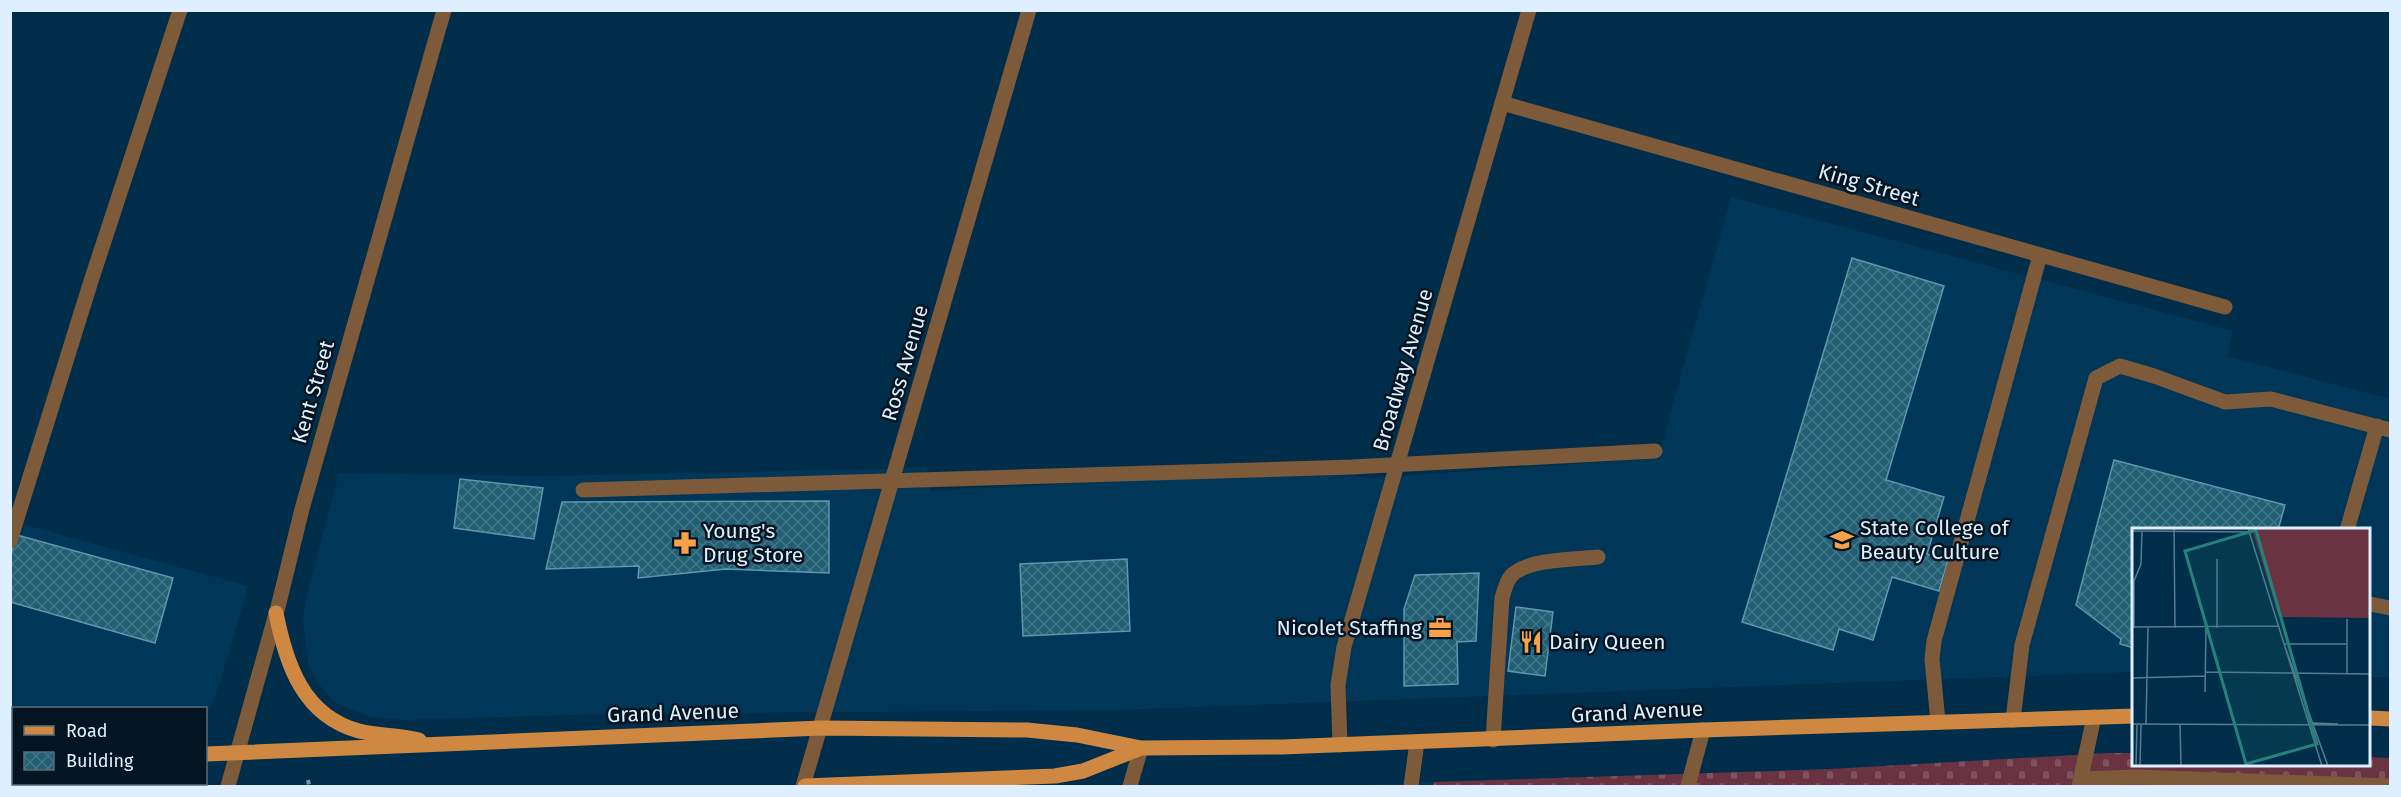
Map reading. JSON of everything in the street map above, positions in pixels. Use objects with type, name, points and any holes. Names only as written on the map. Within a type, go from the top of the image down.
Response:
[{"type":"main road","points":[[276,613],[289,665],[300,686],[320,709],[336,721],[353,729],[416,739],[433,745]]},
{"type":"main road","name":"Grand Avenue","points":[[207,754],[821,728],[1027,730],[1077,735],[1141,748],[1340,745],[2132,716]]},
{"type":"main road","points":[[2371,718],[2391,718]]},
{"type":"main road","name":"Grand Avenue","points":[[804,786],[1065,774],[1095,767],[1141,748]]},
{"type":"street","points":[[10,541],[95,269],[180,10]]},
{"type":"street","name":"Kent Street","points":[[228,786],[302,509],[444,10]]},
{"type":"street","name":"Ross Avenue","points":[[804,786],[1029,10]]},
{"type":"street","name":"Broadway Avenue","points":[[1340,745],[1338,684],[1340,663],[1529,10]]},
{"type":"street","name":"King Street","points":[[1502,103],[2225,307]]},
{"type":"street","points":[[1938,722],[1932,659],[1934,641],[2040,255]]},
{"type":"street","points":[[2013,720],[2022,645],[2096,378],[2120,366],[2225,402],[2271,399],[2384,428],[2348,528]]},
{"type":"street","points":[[583,490],[1397,464],[1655,451]]},
{"type":"street","points":[[1493,740],[1502,598],[1508,580],[1515,573],[1532,566],[1598,557]]},
{"type":"street","points":[[2371,603],[2391,609]]},
{"type":"street","points":[[2094,717],[2080,783],[2136,777],[2391,786]]},
{"type":"street","points":[[1688,786],[1703,730]]},
{"type":"street","points":[[1411,786],[1417,742]]},
{"type":"street","points":[[1130,786],[1141,748]]},
{"type":"shaded area","points":[[1731,197],[2233,331],[2227,356],[2390,399],[2390,677],[2371,677],[2371,528],[2132,528],[2132,672],[1117,710],[606,714],[403,720],[372,717],[343,707],[331,699],[318,683],[308,663],[303,621],[306,598],[339,473],[541,476],[927,468],[930,491],[1248,474],[1344,474],[1367,478],[1658,458]]},
{"type":"shaded area","points":[[25,525],[248,586],[221,679],[207,717],[207,707],[12,707],[11,749],[10,568]]},
{"type":"shaded area","points":[[1434,782],[1433,786],[1335,786]]},
{"type":"green space","points":[[2109,753],[2132,753],[2132,767],[2371,767],[2371,757],[2390,758],[2390,786],[1433,786],[1434,782],[1830,769]]},
{"type":"building","points":[[1852,258],[1944,286],[1886,480],[1944,497],[1927,554],[1948,560],[1939,591],[1892,577],[1873,640],[1839,629],[1833,650],[1742,622]]},
{"type":"building","points":[[2114,460],[2285,505],[2279,528],[2132,528],[2132,647],[2120,644],[2121,639],[2076,605]]},
{"type":"building","points":[[460,479],[543,488],[534,539],[454,528]]},
{"type":"building","points":[[829,501],[829,573],[726,569],[638,578],[639,566],[546,569],[562,502]]},
{"type":"building","points":[[17,535],[173,578],[155,643],[10,602],[10,557]]},
{"type":"building","points":[[1127,559],[1130,631],[1023,636],[1020,564]]},
{"type":"building","points":[[1479,573],[1476,641],[1457,642],[1458,684],[1404,686],[1404,609],[1415,575]]},
{"type":"building","name":"Dairy Queen","points":[[1516,607],[1553,612],[1545,676],[1508,671]]},
{"type":"place","name":"State College of Beauty Culture","points":[[1842,540]]},
{"type":"place","name":"Young's Drug Store","points":[[685,543]]},
{"type":"place","name":"Nicolet Staffing","points":[[1440,628]]},
{"type":"place","name":"Dairy Queen","points":[[1531,642]]}]
